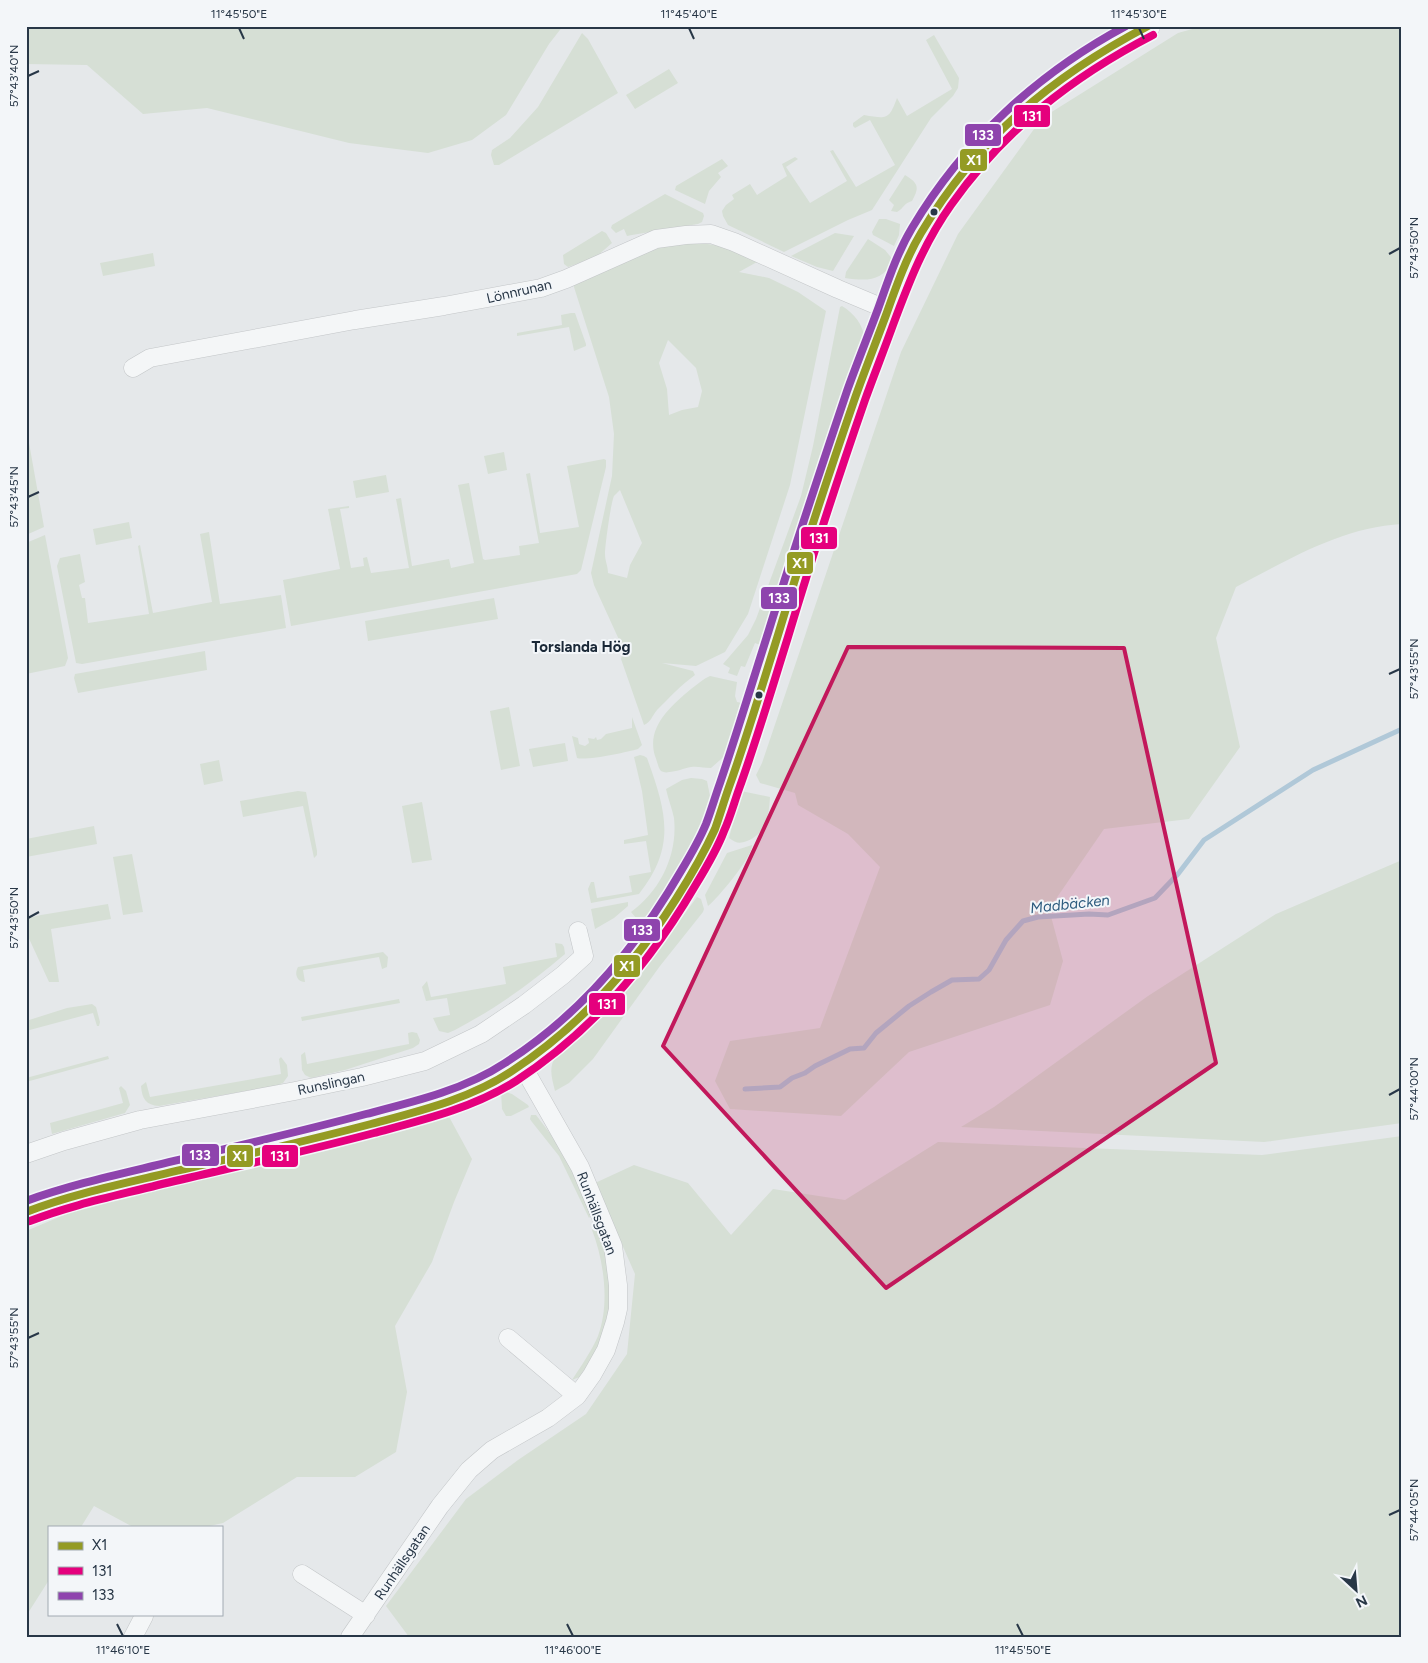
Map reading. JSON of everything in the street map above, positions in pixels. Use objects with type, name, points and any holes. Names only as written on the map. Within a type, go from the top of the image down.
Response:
[{"type":"street","points":[[26,1212],[92,1191],[361,1126],[466,1094],[522,1065],[574,1023],[626,969],[676,899],[714,832],[745,742],[790,595],[870,356],[897,284],[920,235],[946,195],[1005,124],[1026,105],[1063,77],[1123,38],[1148,26]]},
{"type":"street","name":"Lönnrunan","points":[[133,368],[150,358],[540,288],[566,279],[656,239],[686,235],[711,234],[734,242],[888,310]]},
{"type":"street","name":"Runslingan","points":[[26,1154],[64,1141],[140,1120],[295,1091],[425,1061],[481,1034],[563,976],[584,956],[578,931]]},
{"type":"street","name":"Runhällsgatan","points":[[350,1637],[440,1506],[468,1470],[492,1450],[548,1418],[576,1396],[592,1375],[606,1350],[615,1322],[618,1309],[613,1246],[580,1167],[522,1065]]},
{"type":"street","points":[[508,1338],[576,1396]]},
{"type":"street","name":"Runhällsgatan","points":[[302,1574],[366,1615]]},
{"type":"street","points":[[132,1637],[144,1616]]},
{"type":"highlighted area","points":[[848,647],[1124,648],[1216,1063],[886,1288],[663,1046]]},
{"type":"shaded area","points":[[26,26],[563,26],[549,44],[506,115],[472,140],[428,153],[349,143],[207,108],[143,114],[87,65],[26,64]]},
{"type":"shaded area","points":[[1203,26],[1402,26],[1402,524],[1380,526],[1337,538],[1316,546],[1236,587],[1216,638],[1240,747],[1189,819],[1104,829],[1049,909],[1063,961],[1050,1005],[909,1052],[841,1116],[730,1109],[715,1081],[730,1041],[820,1028],[880,867],[848,834],[798,805],[795,793],[760,783],[756,775],[762,763],[901,352],[958,234],[1042,118],[1178,33]]},
{"type":"shaded area","points":[[582,33],[588,39],[618,93],[499,165],[494,165],[491,155],[492,150],[510,138],[538,107]]},
{"type":"shaded area","points":[[934,35],[959,78],[958,88],[953,96],[931,118],[872,210],[784,252],[728,225],[722,211],[734,199],[732,195],[750,184],[757,195],[787,176],[782,164],[795,157],[798,159],[786,167],[810,203],[847,181],[830,151],[833,150],[856,187],[895,165],[870,120],[855,128],[853,123],[864,115],[886,116],[892,110],[897,98],[907,116],[952,89],[926,40]]},
{"type":"shaded area","points":[[669,69],[678,83],[635,109],[626,95]]},
{"type":"shaded area","points":[[722,159],[728,166],[718,173],[721,177],[709,191],[705,204],[675,190],[676,186]]},
{"type":"shaded area","points":[[905,175],[915,183],[916,192],[912,201],[897,212],[891,211],[894,205],[889,200]]},
{"type":"shaded area","points":[[665,194],[703,213],[702,222],[627,236],[624,229],[616,233],[611,228],[612,225]]},
{"type":"shaded area","points":[[879,219],[886,219],[900,224],[899,235],[894,246],[873,235],[872,232]]},
{"type":"shaded area","points":[[602,231],[606,233],[612,243],[596,257],[568,267],[564,264],[563,255]]},
{"type":"shaded area","points":[[835,233],[854,236],[833,271],[817,267],[791,256]]},
{"type":"shaded area","points":[[868,239],[885,250],[894,261],[879,276],[860,280],[845,278],[846,272]]},
{"type":"shaded area","points":[[701,243],[721,246],[757,262],[739,272],[769,278],[798,292],[826,311],[790,485],[748,614],[725,652],[696,666],[662,663],[693,671],[695,675],[671,696],[644,725],[621,659],[622,656],[626,655],[594,585],[591,573],[612,476],[614,434],[609,397],[573,284],[595,276],[637,253],[667,244]],"holes":[[[668,340],[696,368],[702,391],[698,407],[669,415],[667,389],[659,363]],[[620,490],[642,543],[630,565],[627,578],[608,573],[605,557],[613,500]]]},
{"type":"shaded area","points":[[153,253],[155,266],[103,276],[100,263]]},
{"type":"shaded area","points":[[842,306],[851,312],[857,320],[865,338],[781,596],[760,645],[755,643],[745,667],[741,666],[737,676],[728,673],[730,668],[723,664],[748,635],[756,619],[801,496],[813,446],[840,307]]},
{"type":"shaded area","points":[[575,313],[586,346],[574,351],[569,327],[517,336],[517,333],[562,325],[561,315]]},
{"type":"shaded area","points":[[26,426],[44,527],[26,535]]},
{"type":"shaded area","points":[[504,452],[507,470],[488,474],[484,456]]},
{"type":"shaded area","points":[[606,460],[606,467],[581,570],[577,574],[291,626],[283,580],[340,569],[328,509],[349,506],[349,508],[340,509],[351,568],[364,566],[363,558],[367,557],[371,573],[409,568],[396,499],[401,498],[412,566],[449,559],[451,568],[474,563],[458,485],[469,483],[483,559],[520,555],[519,546],[539,543],[526,474],[530,473],[540,533],[579,527],[567,466]]},
{"type":"shaded area","points":[[386,475],[389,492],[356,498],[353,481]]},
{"type":"shaded area","points":[[129,522],[132,538],[96,545],[93,529]]},
{"type":"shaded area","points":[[209,532],[220,604],[281,595],[286,628],[82,664],[76,663],[57,566],[60,558],[80,554],[85,582],[79,585],[82,598],[85,598],[88,623],[149,614],[138,546],[140,545],[153,613],[212,602],[200,534]]},
{"type":"shaded area","points":[[45,535],[68,658],[65,666],[26,674],[26,543]]},
{"type":"shaded area","points":[[494,598],[498,619],[368,641],[365,621]]},
{"type":"shaded area","points":[[205,651],[207,670],[78,693],[74,678],[75,674]]},
{"type":"shaded area","points":[[710,676],[737,682],[735,696],[737,702],[742,703],[728,753],[711,768],[694,767],[672,772],[661,771],[653,745],[657,727],[668,710],[691,689]]},
{"type":"shaded area","points":[[509,707],[520,766],[501,770],[490,711]]},
{"type":"shaded area","points":[[632,717],[642,745],[638,749],[598,757],[577,758],[572,736],[578,738],[579,744],[585,746],[589,743],[588,738],[594,739],[596,737],[597,740],[606,734],[632,728]]},
{"type":"shaded area","points":[[565,743],[568,761],[533,767],[529,749]]},
{"type":"shaded area","points":[[640,755],[647,758],[663,812],[663,844],[659,860],[651,877],[639,894],[591,903],[588,889],[591,882],[594,882],[597,898],[632,892],[629,876],[651,872],[646,841],[624,844],[624,840],[648,835],[642,791],[634,757]]},
{"type":"shaded area","points":[[219,760],[223,781],[204,785],[200,764]]},
{"type":"shaded area","points":[[691,778],[707,781],[711,801],[708,813],[665,895],[643,926],[631,912],[651,894],[658,883],[665,871],[673,845],[674,818],[666,789],[682,780]]},
{"type":"shaded area","points":[[298,791],[306,792],[317,851],[317,855],[314,858],[303,806],[243,817],[240,801]]},
{"type":"shaded area","points":[[741,791],[770,797],[769,810],[762,829],[753,838],[740,843],[729,838]]},
{"type":"shaded area","points":[[422,802],[432,860],[412,863],[402,806]]},
{"type":"shaded area","points":[[94,826],[97,844],[26,857],[26,839]]},
{"type":"shaded area","points":[[752,845],[741,867],[727,886],[708,906],[705,895],[727,853]]},
{"type":"shaded area","points":[[132,854],[143,912],[123,915],[113,857]]},
{"type":"shaded area","points":[[1402,860],[1402,1123],[1264,1142],[961,1127],[994,1107],[1148,996],[1276,914]]},
{"type":"shaded area","points":[[697,897],[701,899],[703,912],[660,966],[593,1059],[569,1083],[555,1091],[551,1069],[556,1056],[627,989]]},
{"type":"shaded area","points":[[628,902],[628,906],[614,918],[595,929],[591,909]]},
{"type":"shaded area","points":[[108,904],[111,919],[51,929],[59,982],[49,982],[26,932],[26,921],[28,918]]},
{"type":"shaded area","points":[[555,943],[562,944],[565,954],[538,976],[470,1022],[448,1033],[439,1031],[433,1018],[450,1015],[447,998],[426,1001],[422,987],[427,981],[431,997],[506,984],[503,967],[557,957]]},
{"type":"shaded area","points":[[383,952],[388,957],[387,967],[382,969],[379,957],[303,970],[305,982],[300,981],[296,975],[298,967]]},
{"type":"shaded area","points":[[399,999],[400,1003],[302,1021],[301,1017]]},
{"type":"shaded area","points":[[92,1004],[96,1007],[100,1022],[99,1026],[97,1026],[93,1013],[26,1031],[26,1021],[67,1008]]},
{"type":"shaded area","points":[[408,1033],[417,1033],[420,1040],[419,1044],[413,1048],[345,1070],[311,1078],[305,1075],[302,1070],[301,1055],[305,1052],[307,1064],[409,1044]]},
{"type":"shaded area","points":[[108,1056],[109,1059],[26,1082],[26,1078]]},
{"type":"shaded area","points":[[281,1057],[287,1065],[288,1076],[283,1083],[275,1086],[159,1106],[148,1103],[142,1094],[141,1086],[146,1082],[150,1097],[281,1074],[279,1059]]},
{"type":"shaded area","points":[[121,1086],[126,1091],[130,1105],[125,1113],[52,1134],[50,1123],[123,1103],[119,1088]]},
{"type":"shaded area","points":[[501,1092],[512,1094],[529,1107],[511,1116],[506,1116],[502,1109]]},
{"type":"shaded area","points":[[447,1113],[472,1159],[432,1262],[395,1326],[407,1392],[396,1452],[355,1477],[297,1477],[223,1523],[210,1526],[131,1526],[94,1506],[82,1526],[48,1526],[48,1582],[28,1613],[26,1621],[26,1231],[76,1210],[203,1173]]},
{"type":"shaded area","points":[[531,1115],[536,1115],[565,1153],[591,1215],[589,1218],[559,1156],[532,1122],[530,1119]]},
{"type":"shaded area","points":[[1402,1136],[1402,1637],[409,1637],[386,1606],[466,1499],[518,1460],[586,1414],[627,1354],[635,1274],[595,1183],[634,1165],[688,1183],[731,1235],[773,1189],[845,1200],[938,1142],[1262,1155]]},
{"type":"shaded area","points":[[593,1229],[600,1232],[603,1239],[612,1299],[602,1343],[582,1376],[572,1380],[598,1336],[604,1310],[604,1283],[600,1255]]},
{"type":"waterway","name":"Madbäcken","points":[[745,1089],[780,1087],[792,1078],[850,1049],[864,1048],[876,1033],[909,1006],[931,992],[952,980],[979,979],[989,970],[1006,940],[1023,921],[1038,917],[1089,914],[1108,915],[1155,898],[1178,874],[1204,840],[1313,770],[1402,729]]},
{"type":"transit line","name":"133","points":[[26,1201],[105,1178],[402,1105],[455,1088],[473,1081],[505,1063],[558,1024],[582,1002],[625,953],[664,899],[691,854],[706,824],[847,391],[893,267],[912,228],[932,197],[955,167],[1005,112],[1063,65],[1126,26]]},
{"type":"transit line","name":"X1","points":[[26,1212],[90,1192],[344,1131],[426,1109],[462,1097],[496,1081],[537,1054],[603,994],[642,948],[676,899],[692,874],[715,829],[845,427],[898,283],[921,233],[943,199],[967,168],[992,139],[1019,113],[1080,66],[1148,26]]},
{"type":"transit line","name":"131","points":[[30,1221],[93,1201],[347,1140],[429,1118],[465,1106],[483,1099],[516,1081],[543,1062],[569,1041],[617,994],[659,942],[707,866],[721,838],[752,751],[816,547],[865,400],[905,293],[941,219],[972,178],[1017,129],[1067,87],[1123,51],[1153,35]]},
{"type":"district","name":"Torslanda Hög","points":[[581,647]]}]
